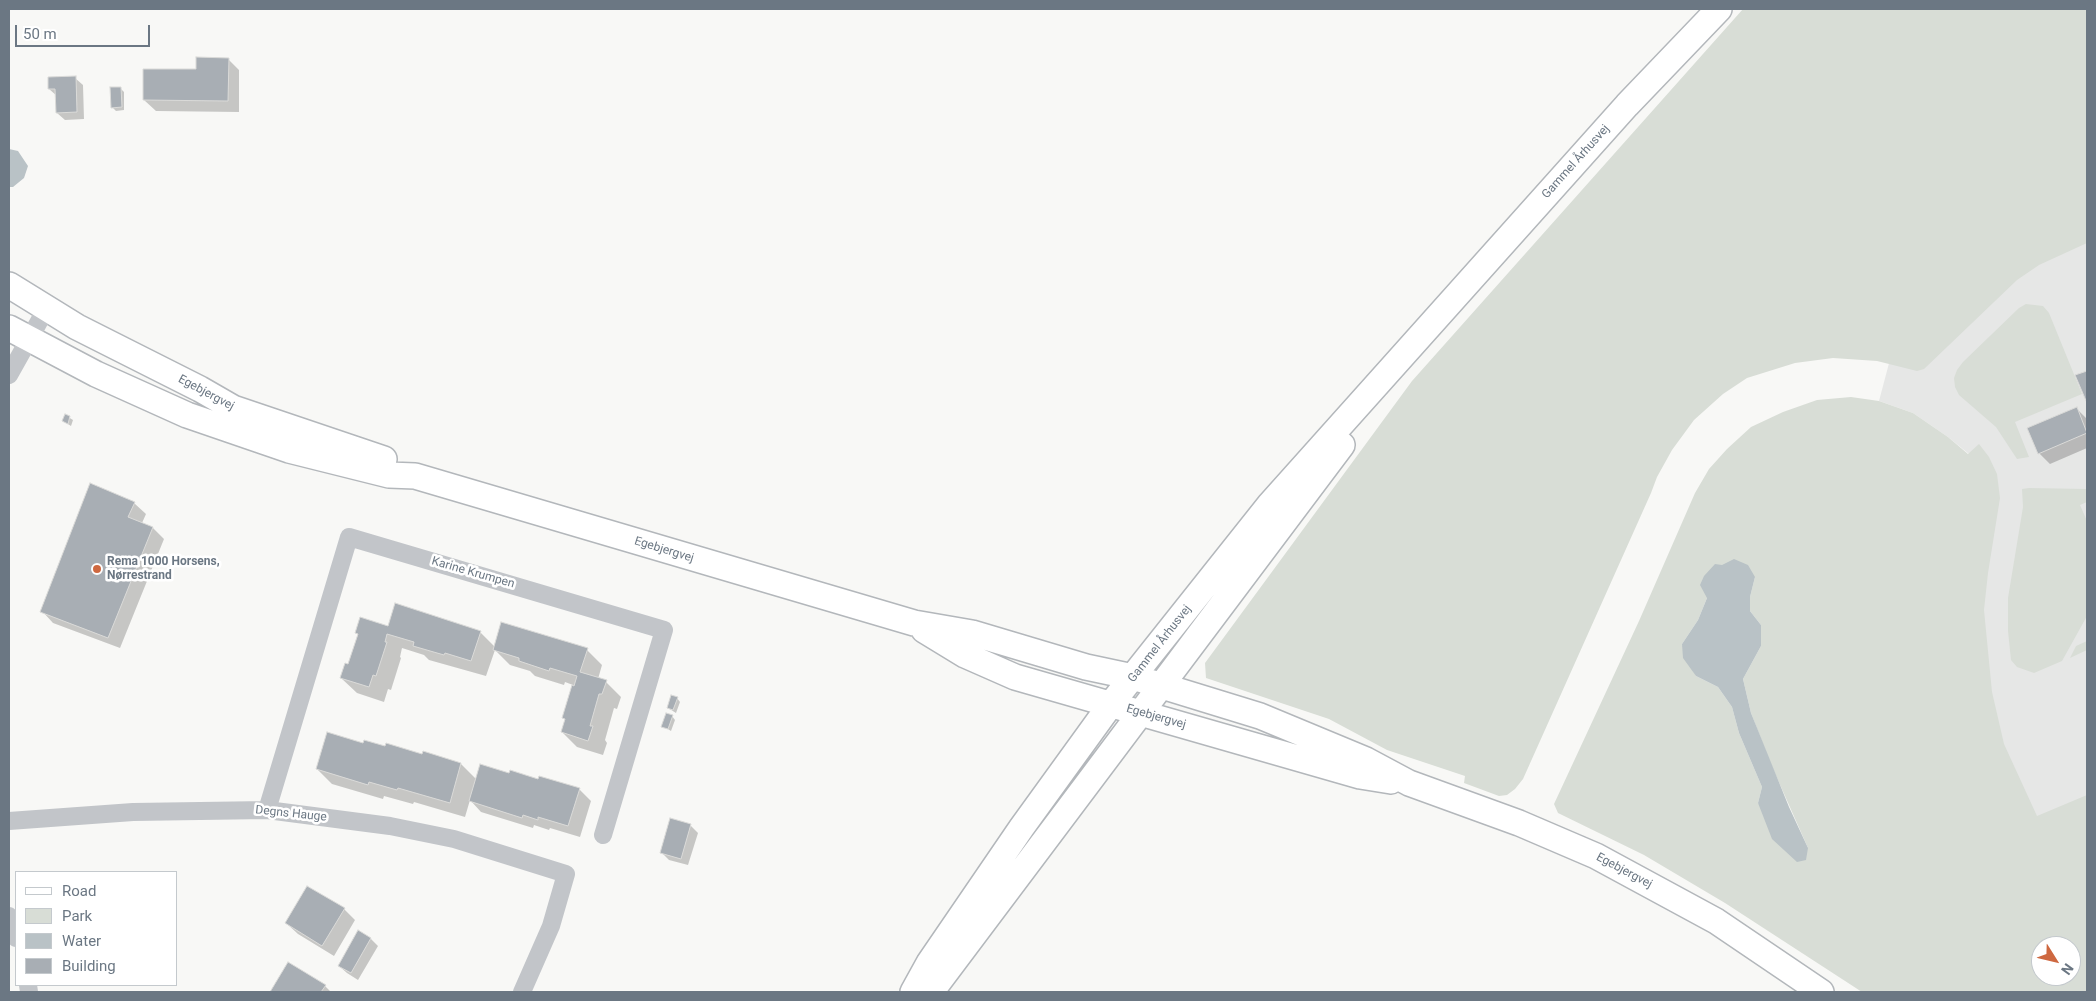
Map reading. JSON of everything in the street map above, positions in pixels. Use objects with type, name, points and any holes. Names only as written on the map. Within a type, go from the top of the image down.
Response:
[{"type":"street","name":"Gammel Århusvej","points":[[913,992],[929,963],[1016,835],[1111,704],[1270,504],[1620,112],[1719,9]]},
{"type":"street","name":"Egebjergvej","points":[[9,285],[46,309],[233,408],[394,462],[415,476]]},
{"type":"street","points":[[9,375],[18,334],[46,309]]},
{"type":"street","name":"Gammel Århusvej","points":[[930,992],[1437,319]]},
{"type":"street","points":[[18,334],[46,330],[54,331],[173,390],[208,404],[233,408]]},
{"type":"street","name":"Egebjergvej","points":[[18,334],[96,374],[171,407],[236,433],[289,450],[389,475],[415,476],[914,623],[972,633],[1086,667],[1133,677],[1260,716],[1366,760],[1409,783],[1519,823],[1596,856],[1716,921],[1821,992]]},
{"type":"street","name":"Karine Krumpen","points":[[268,810],[349,537],[664,630],[603,836]]},
{"type":"street","name":"Egebjergvej","points":[[914,623],[964,655],[1014,677],[1360,776],[1409,783]]},
{"type":"street","name":"Degns Hauge","points":[[9,821],[133,812],[268,810],[390,826],[454,839],[566,874],[551,926],[522,992]]},
{"type":"street","points":[[9,916],[15,935]]},
{"type":"shaded area","points":[[2087,168],[2087,934],[1991,822],[1969,454],[1913,413],[1879,401],[1901,318]]},
{"type":"green space","points":[[1743,9],[2087,9],[2087,243],[2039,265],[2017,280],[1924,369],[1917,371],[1877,361],[1833,358],[1795,363],[1747,378],[1723,394],[1694,420],[1672,450],[1657,477],[1523,779],[1507,795],[1499,796],[1464,783],[1465,776],[1387,750],[1329,719],[1206,678],[1205,663],[1412,381]]},
{"type":"green space","points":[[2026,304],[2043,306],[2049,313],[2082,394],[2015,422],[2029,457],[2017,459],[1996,427],[1959,395],[1955,387],[1954,378],[1963,362],[2019,308]]},
{"type":"green space","points":[[1851,397],[1879,401],[1913,413],[1948,437],[1968,454],[1979,444],[1989,457],[1997,474],[2000,498],[1984,610],[1992,692],[2004,744],[2037,816],[2087,795],[2087,992],[1862,992],[1725,903],[1644,855],[1558,813],[1554,804],[1639,621],[1695,493],[1709,469],[1727,449],[1751,427],[1783,412],[1817,400]],"holes":[[[1755,577],[1750,597],[1750,611],[1761,625],[1761,646],[1743,679],[1751,713],[1770,762],[1808,848],[1758,803],[1762,787],[1739,733],[1732,707],[1718,687],[1696,676],[1682,644],[1698,620],[1707,598]]]},
{"type":"green space","points":[[2022,489],[2087,489],[2087,502],[2080,505],[2087,521],[2087,616],[2062,661],[2034,673],[2017,667],[2011,660],[2008,631],[2008,598],[2023,507]]},
{"type":"green space","points":[[2087,641],[2087,650],[2070,658],[2076,646]]},
{"type":"water","points":[[9,149],[18,151],[28,166],[24,178],[13,187],[9,187]]},
{"type":"water","points":[[1734,559],[1748,565],[1755,577],[1750,597],[1750,611],[1761,625],[1761,646],[1743,679],[1751,713],[1789,807],[1808,848],[1806,860],[1797,862],[1772,839],[1758,803],[1762,787],[1739,733],[1732,707],[1718,687],[1696,676],[1683,658],[1682,644],[1698,620],[1707,598],[1700,585],[1704,576],[1715,564],[1722,565]]},
{"type":"building","points":[[196,57],[229,58],[228,101],[143,100],[143,69],[196,69]]},
{"type":"building","points":[[76,76],[77,112],[56,113],[55,89],[48,89],[48,77]]},
{"type":"building","points":[[110,87],[121,87],[122,107],[111,108]]},
{"type":"building","points":[[2087,371],[2087,403],[2075,375]]},
{"type":"building","points":[[2077,407],[2087,433],[2038,454],[2027,428]]},
{"type":"building","points":[[65,414],[70,416],[68,424],[62,421]]},
{"type":"building","name":"Rema 1000 Horsens, Nørrestrand","points":[[90,483],[135,502],[128,517],[153,527],[108,638],[40,612]]},
{"type":"building","points":[[395,603],[481,631],[471,661],[413,646],[414,642],[387,634],[385,642],[387,642],[376,676],[373,675],[369,687],[340,678],[345,663],[348,664],[358,634],[355,633],[360,617],[388,626]]},
{"type":"building","points":[[501,622],[588,648],[580,672],[607,680],[602,694],[599,694],[588,741],[561,732],[565,719],[562,718],[572,685],[574,686],[577,676],[550,668],[549,671],[519,661],[519,658],[493,650]]},
{"type":"building","points":[[671,695],[678,697],[673,710],[667,708]]},
{"type":"building","points":[[666,713],[673,715],[668,729],[661,727]]},
{"type":"building","points":[[327,732],[363,743],[364,740],[385,746],[386,743],[422,754],[423,751],[461,763],[450,803],[398,788],[397,790],[369,782],[368,785],[316,769]]},
{"type":"building","points":[[480,764],[509,773],[510,770],[538,779],[539,776],[580,788],[568,826],[538,817],[538,820],[523,815],[522,818],[469,801]]},
{"type":"building","points":[[670,818],[691,824],[681,859],[660,853]]},
{"type":"building","points":[[307,886],[345,908],[322,946],[285,923]]},
{"type":"building","points":[[358,930],[371,938],[351,973],[338,966]]},
{"type":"building","points":[[288,962],[326,985],[321,992],[270,992]]},
{"type":"place","name":"Rema 1000 Horsens, Nørrestrand","points":[[97,569]]}]
